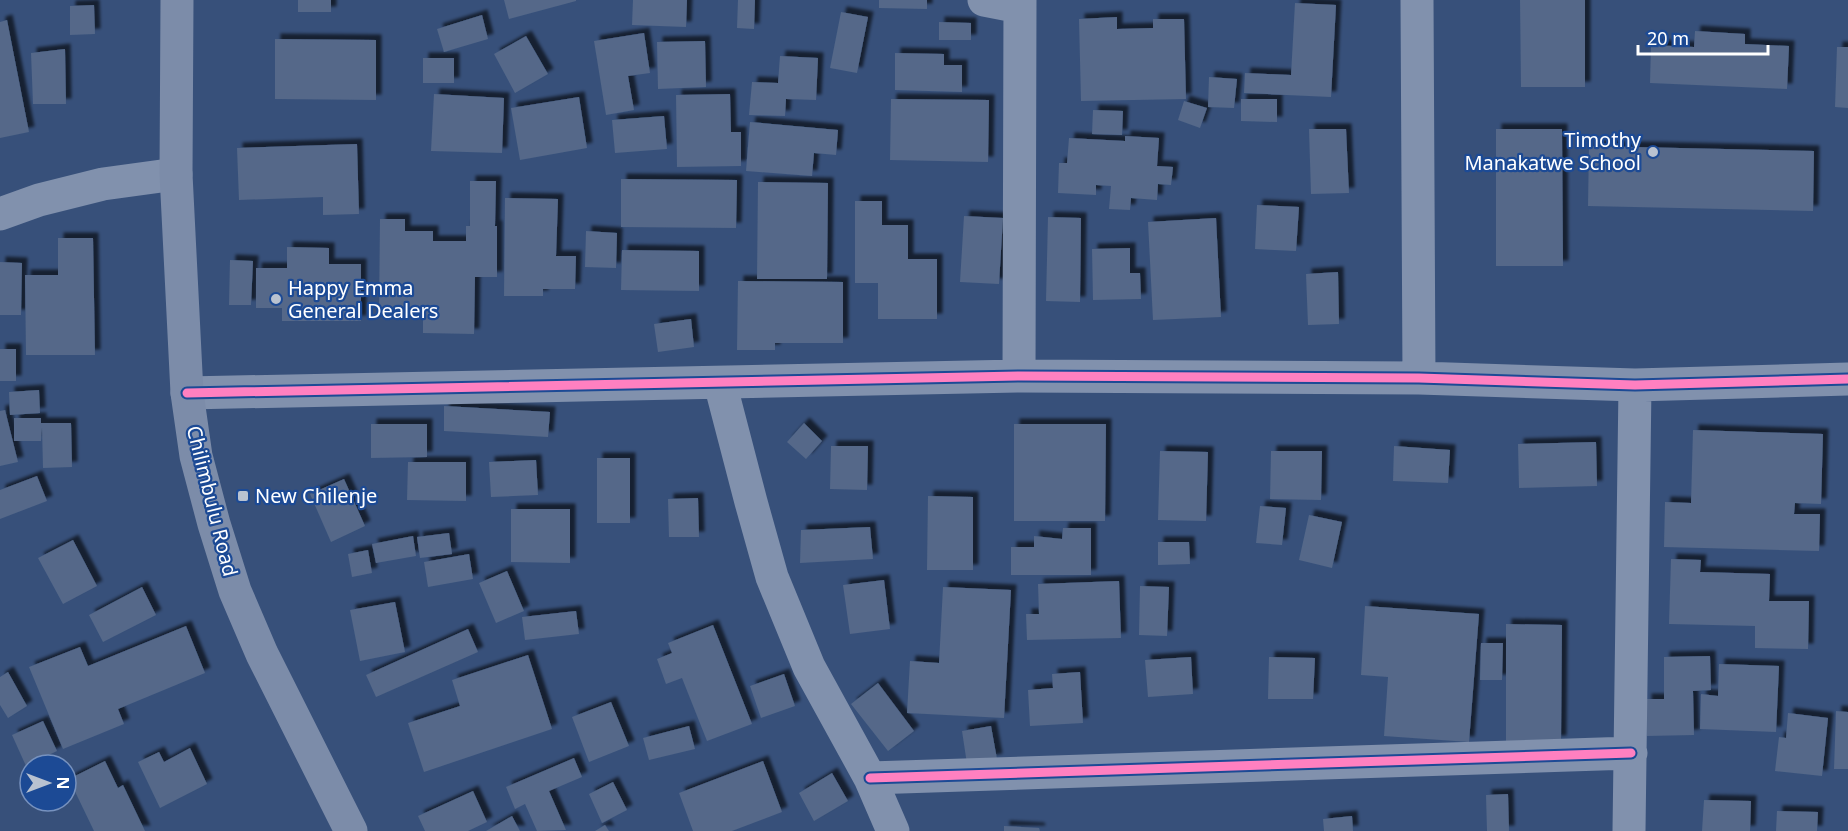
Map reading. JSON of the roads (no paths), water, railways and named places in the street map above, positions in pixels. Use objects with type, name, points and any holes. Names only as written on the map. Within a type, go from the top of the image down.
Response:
[{"type":"main road","name":"Chilimbulu Road","points":[[177,0],[176,174],[187,393],[196,456],[235,591],[262,654],[351,831]]},
{"type":"street","points":[[984,0],[1020,3],[1019,376]]},
{"type":"street","points":[[1417,0],[1419,378]]},
{"type":"street","points":[[0,214],[39,200],[103,184],[176,174]]},
{"type":"street","points":[[187,393],[1019,376],[1419,378],[1635,385],[1848,379]]},
{"type":"street","points":[[720,382],[772,577],[809,667],[870,778],[893,831]]},
{"type":"street","points":[[1629,831],[1635,385]]},
{"type":"street","points":[[870,778],[1631,753]]},
{"type":"place","name":"Timothy Manakatwe School","points":[[1653,152]]},
{"type":"place","name":"Happy Emma General Dealers","points":[[276,299]]},
{"type":"place","name":"New Chilenje","points":[[243,496]]}]
